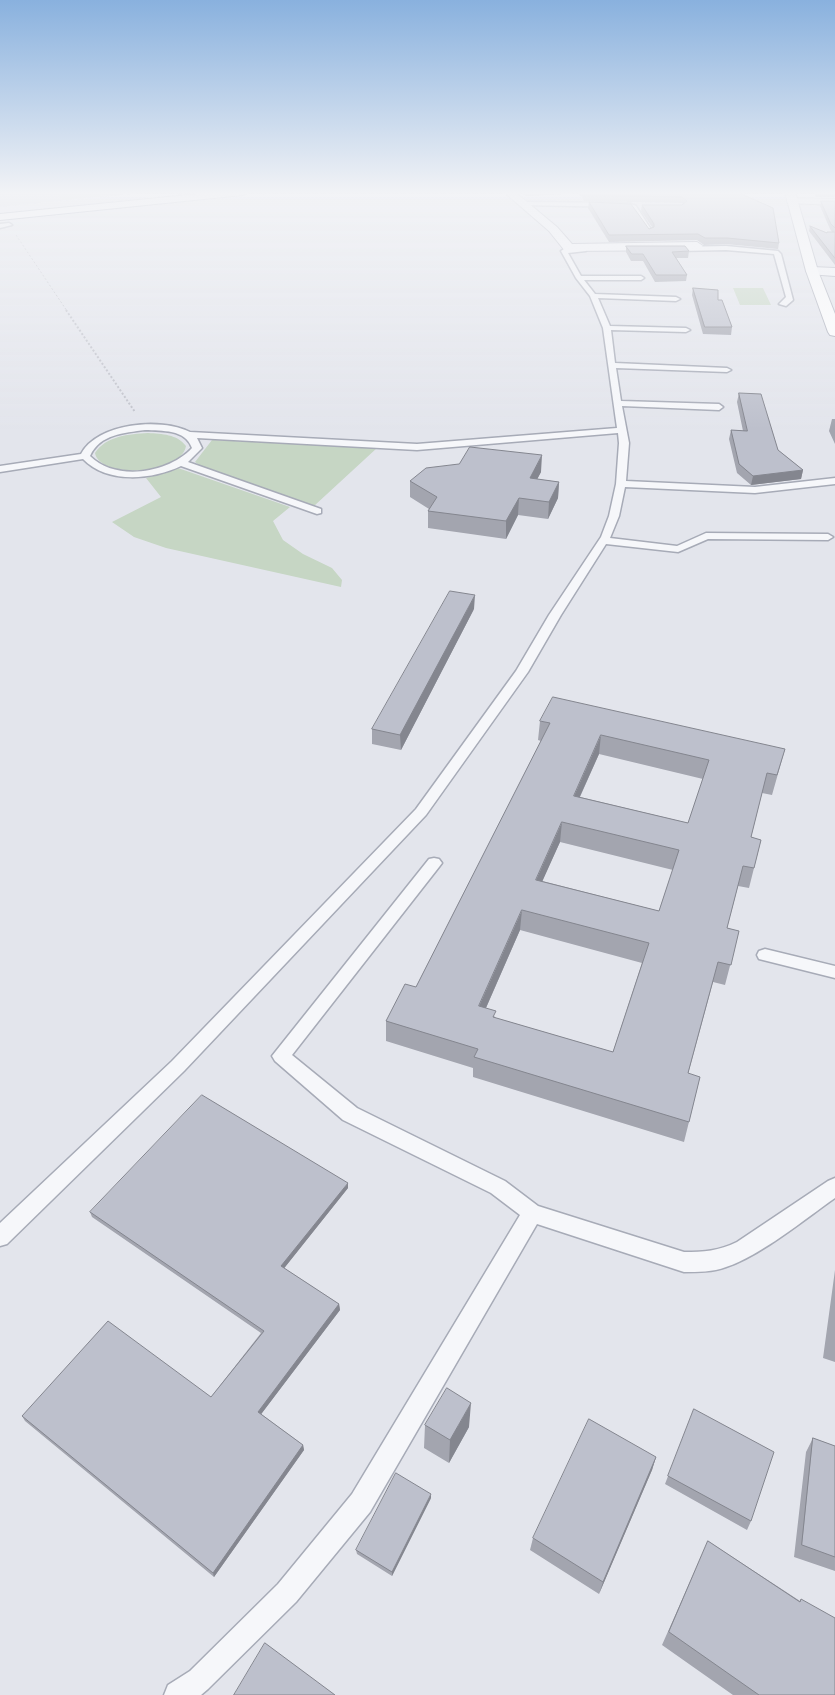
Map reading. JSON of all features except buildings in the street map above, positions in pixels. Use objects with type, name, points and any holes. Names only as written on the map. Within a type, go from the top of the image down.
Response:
[{"type":"main road","points":[[812,271],[835,332]]},
{"type":"street","points":[[814,271],[835,272]]},
{"type":"lane","points":[[0,1237],[178,1066],[421,812],[522,672],[555,615],[604,541],[614,516],[621,484],[624,463],[622,430],[616,403],[607,328],[593,296],[575,271]]},
{"type":"lane","points":[[783,271],[790,298],[783,304]]},
{"type":"lane","points":[[579,278],[641,278]]},
{"type":"lane","points":[[593,296],[676,299]]},
{"type":"lane","points":[[607,328],[686,330]]},
{"type":"lane","points":[[611,365],[728,370]]},
{"type":"lane","points":[[616,403],[719,407]]},
{"type":"lane","points":[[145,428],[178,430],[196,441],[197,448],[193,455],[182,463],[151,472],[114,472],[89,463],[85,456],[88,448],[96,440],[118,432],[145,428]]},
{"type":"lane","points":[[189,435],[417,447],[622,430]]},
{"type":"lane","points":[[0,469],[85,456]]},
{"type":"lane","points":[[182,463],[317,511]]},
{"type":"lane","points":[[621,484],[694,487],[713,490],[758,490],[835,481]]},
{"type":"lane","points":[[604,541],[678,549],[706,536],[828,537]]},
{"type":"lane","points":[[434,863],[281,1056],[350,1114],[498,1187],[532,1214],[684,1262],[705,1262],[725,1258],[744,1250],[835,1187]]},
{"type":"lane","points":[[765,955],[835,972]]},
{"type":"lane","points":[[178,1695],[199,1680],[286,1593],[361,1504],[532,1214]]},
{"type":"path","points":[[38,271],[145,428]]},
{"type":"green space","points":[[733,288],[763,288],[771,305],[740,305]]},
{"type":"green space","points":[[148,433],[174,437],[186,446],[181,455],[171,463],[157,468],[141,470],[125,470],[111,467],[100,462],[95,453],[112,439],[126,435]]},
{"type":"green space","points":[[212,440],[377,448],[314,506],[199,465],[195,462]]},
{"type":"green space","points":[[178,468],[290,507],[273,521],[283,540],[303,554],[332,568],[342,580],[341,587],[166,548],[134,537],[112,522],[161,497],[146,478]]}]
